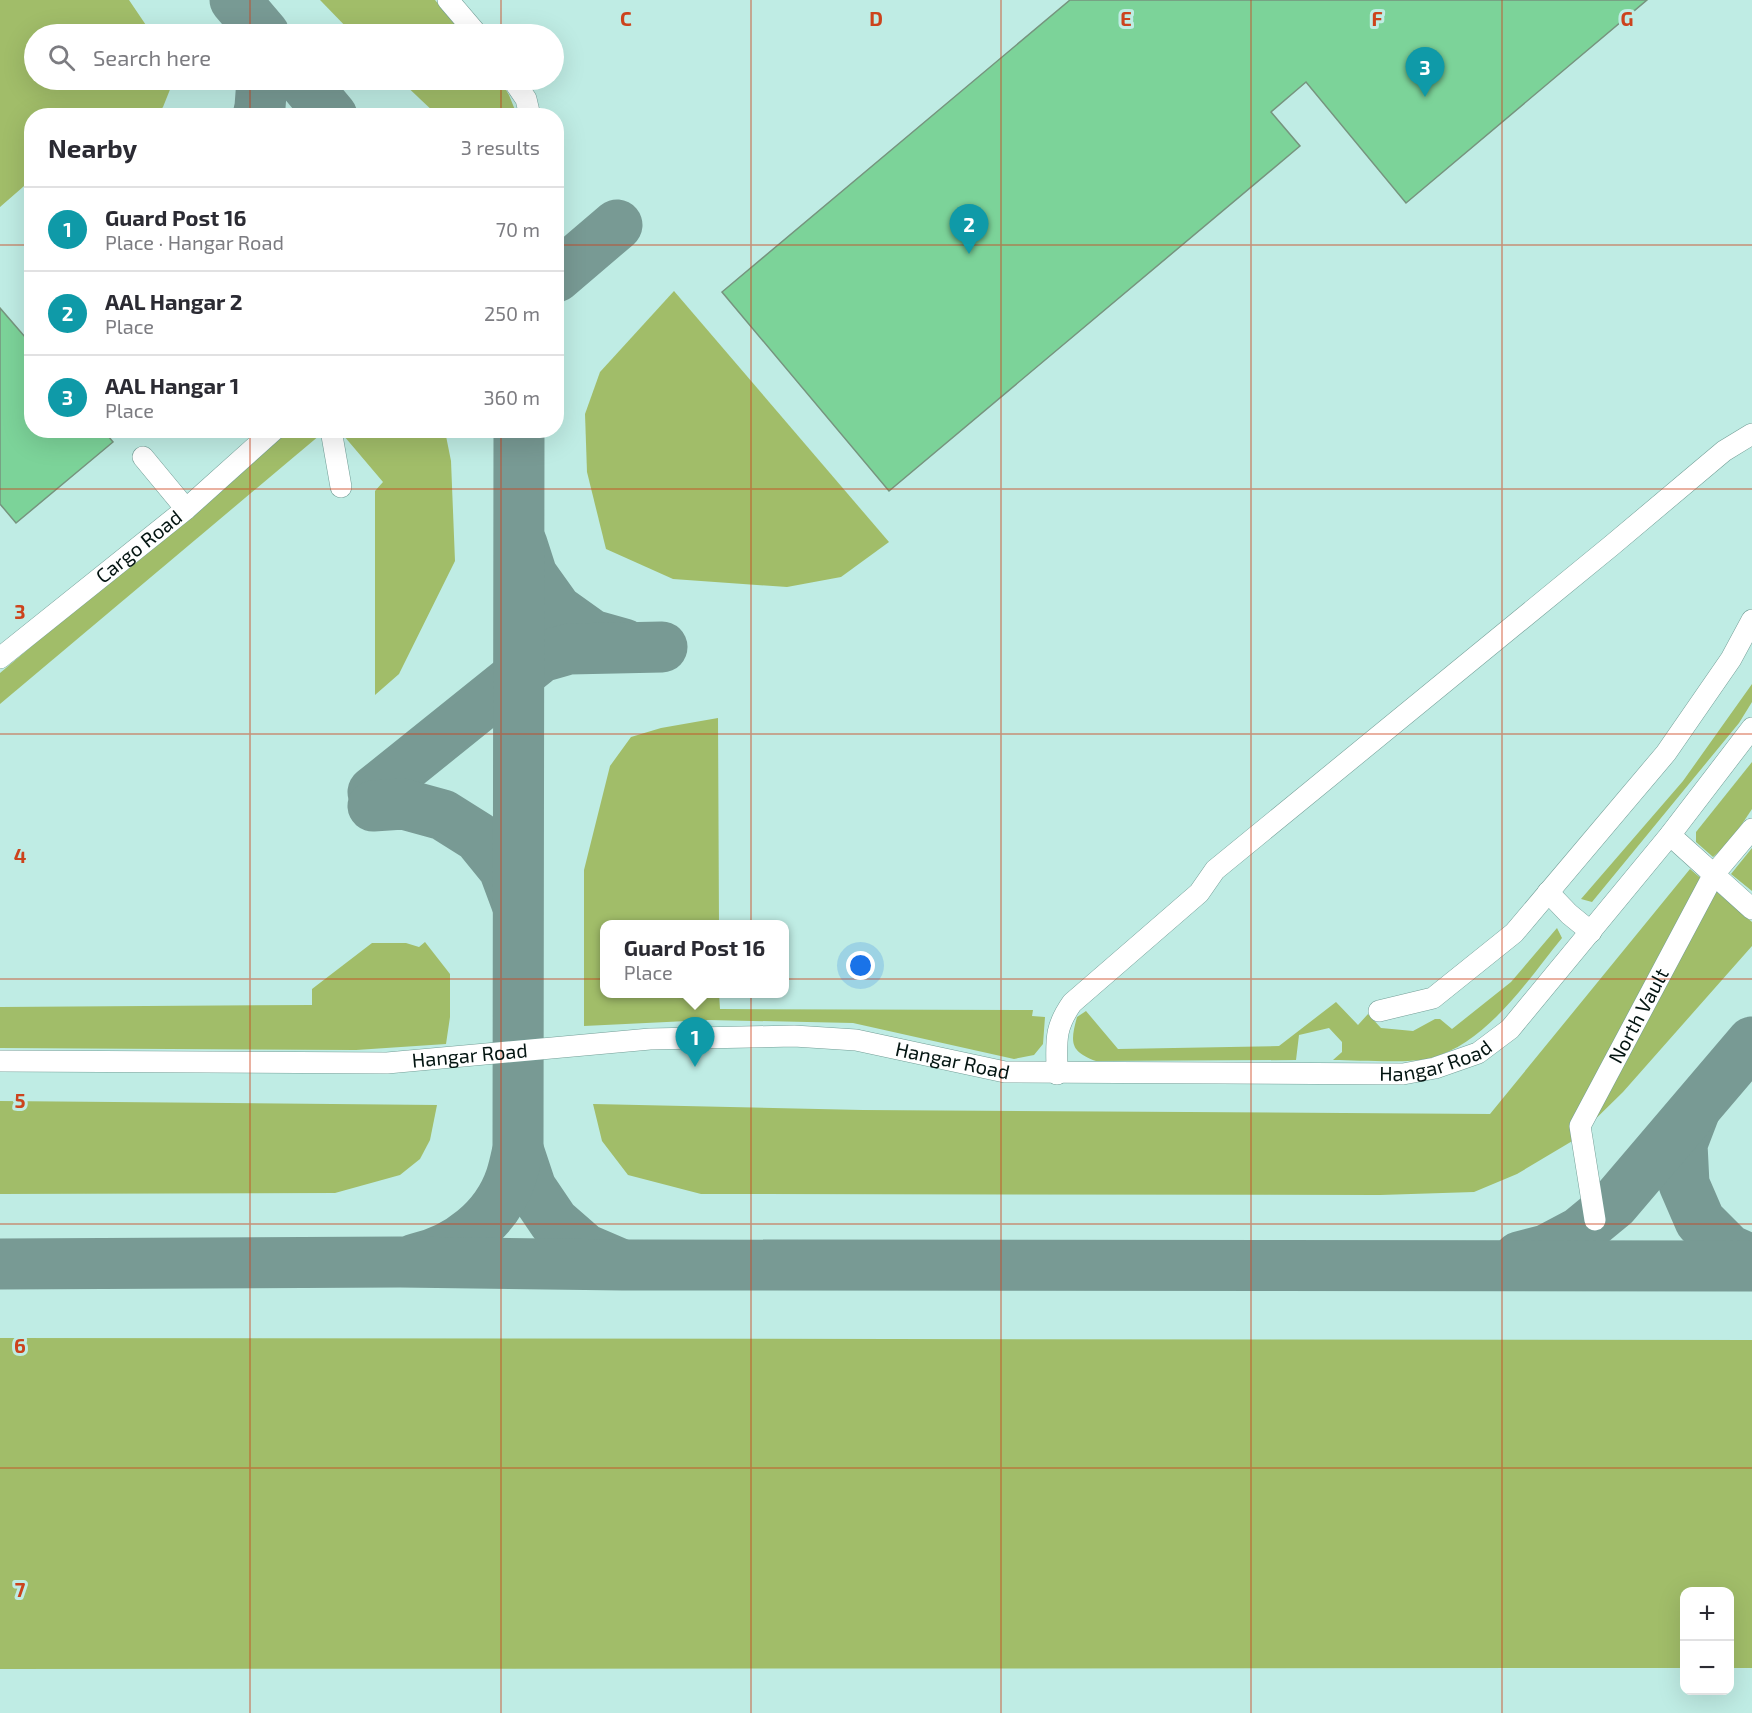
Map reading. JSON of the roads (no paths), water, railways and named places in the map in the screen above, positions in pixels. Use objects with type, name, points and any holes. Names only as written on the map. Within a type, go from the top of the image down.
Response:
[{"type":"street","points":[[448,0],[468,24]]},
{"type":"street","points":[[520,90],[526,99],[528,108]]},
{"type":"street","points":[[1057,1074],[1057,1034],[1061,1018],[1072,1003],[1200,893],[1215,870],[1724,451],[1752,434]]},
{"type":"street","name":"Cargo Road","points":[[0,658],[186,509],[265,438]]},
{"type":"street","points":[[332,438],[341,487]]},
{"type":"street","points":[[143,457],[186,509]]},
{"type":"street","points":[[1379,1011],[1433,998],[1514,933],[1665,753],[1731,659],[1752,620]]},
{"type":"street","name":"Hangar Road","points":[[0,1061],[387,1063],[650,1039],[794,1036],[856,1040],[1005,1072],[1403,1074],[1435,1068],[1478,1053],[1510,1029],[1670,835],[1752,728]]},
{"type":"street","name":"North Vault","points":[[1595,1220],[1580,1126],[1714,874],[1752,830]]},
{"type":"street","points":[[1670,835],[1752,909]]},
{"type":"street","points":[[1548,892],[1569,914],[1591,932]]},
{"type":"place","name":"AAL Hangar 1","points":[[1425,97]]},
{"type":"place","name":"AAL Hangar 2","points":[[969,254]]},
{"type":"place","name":"Guard Post 16","points":[[695,1067]]}]
